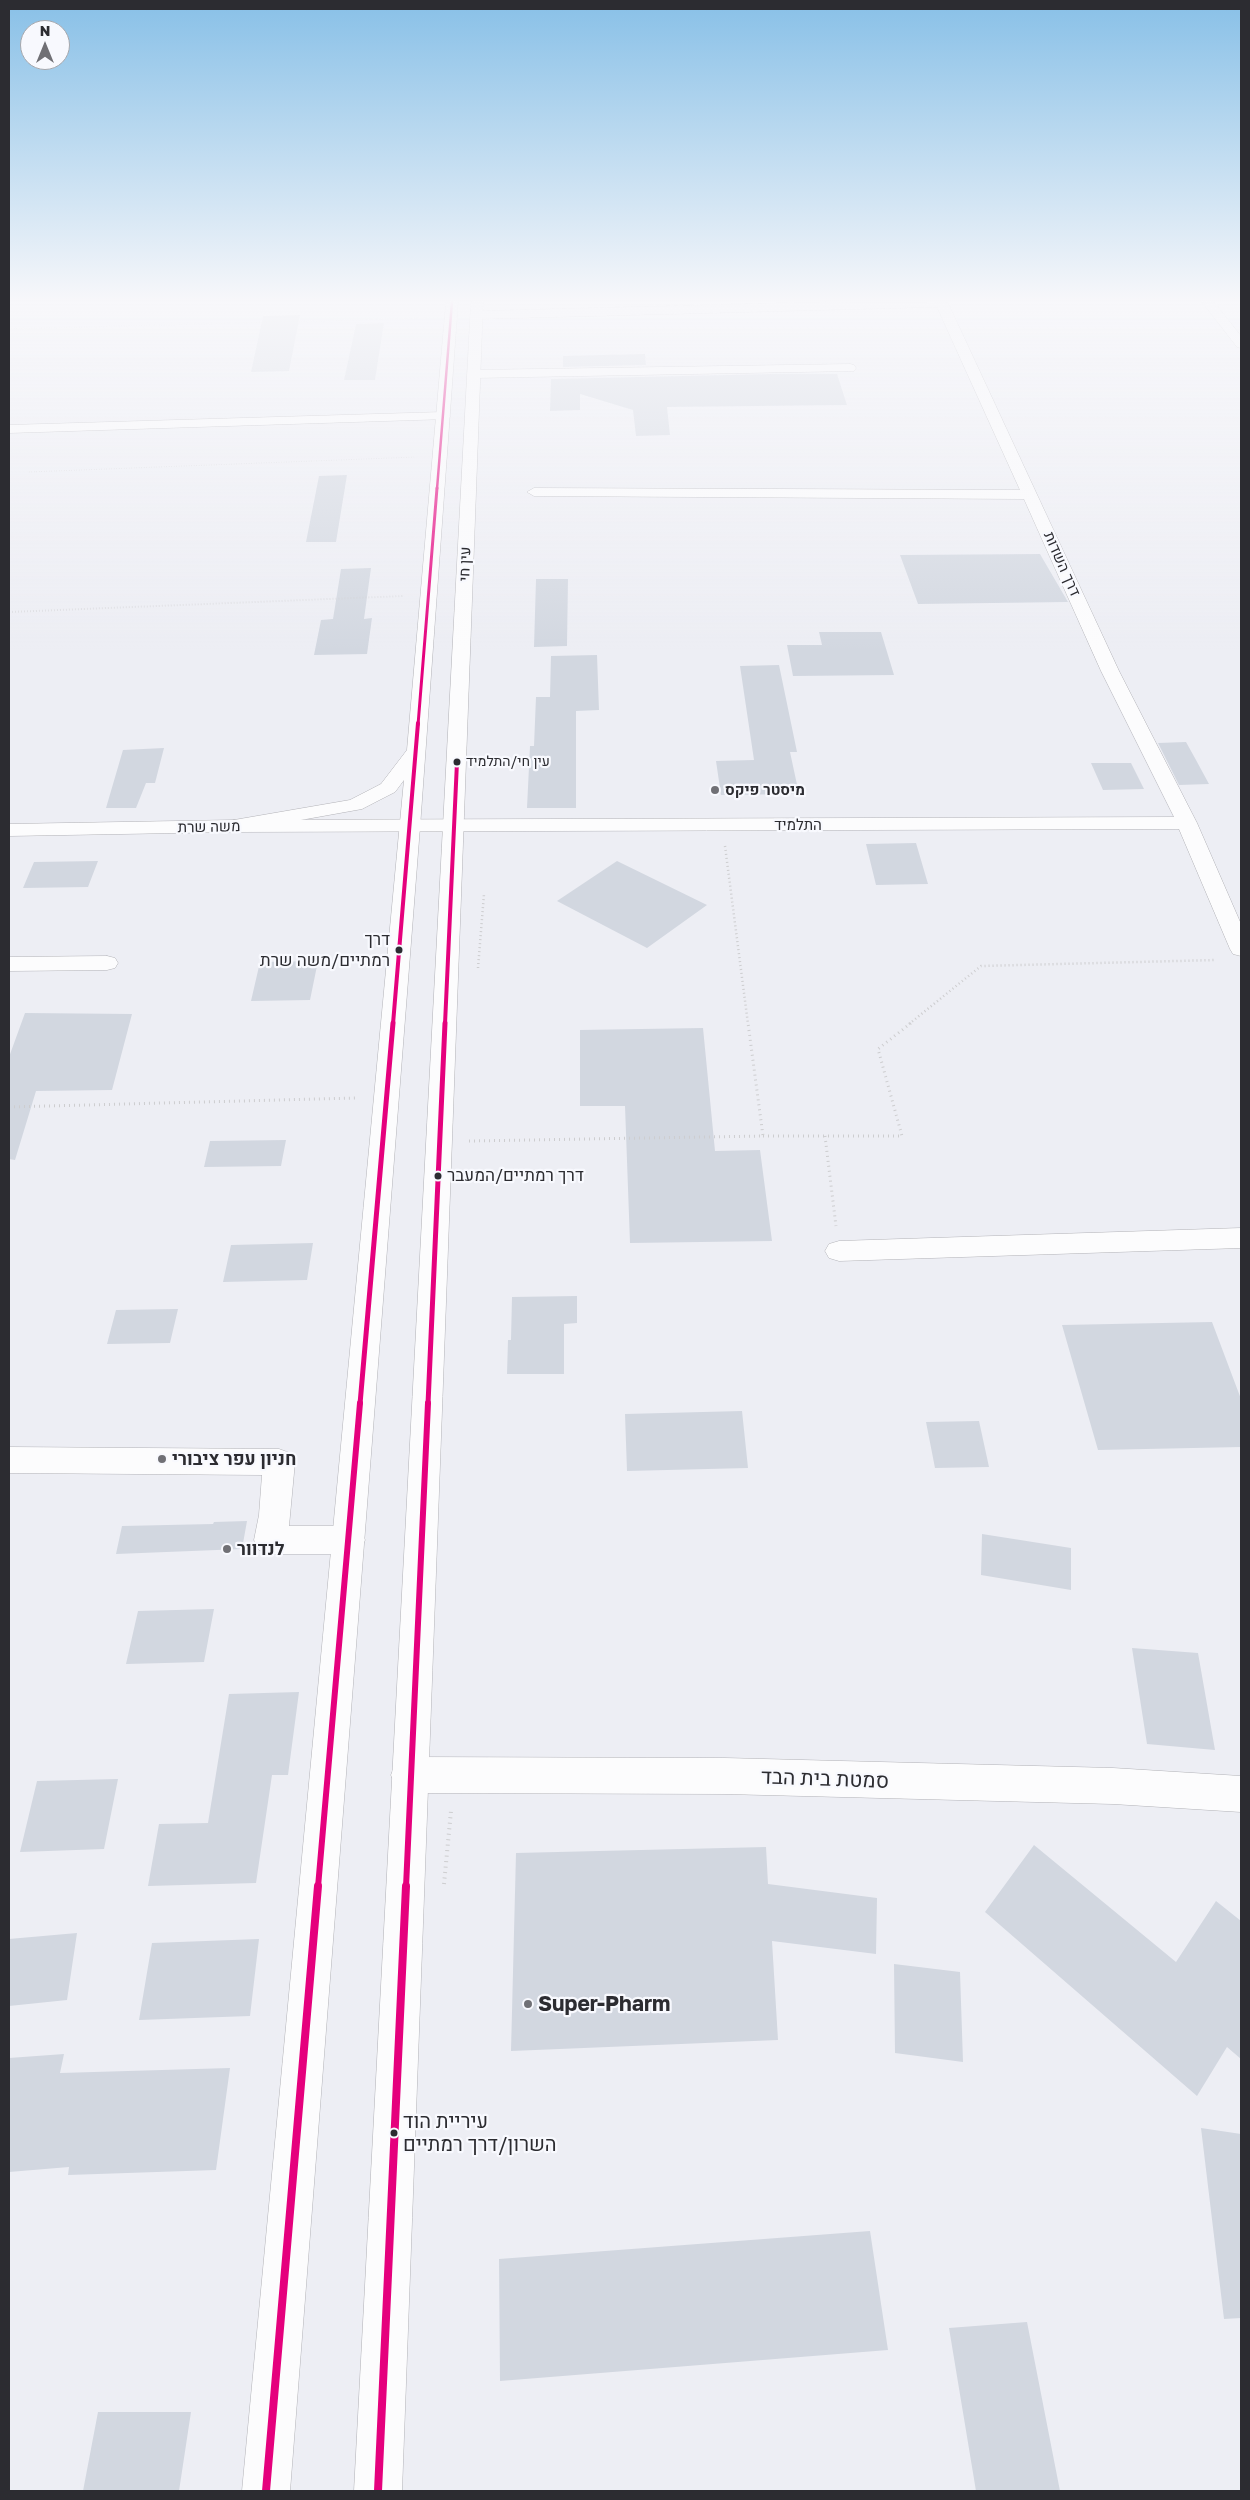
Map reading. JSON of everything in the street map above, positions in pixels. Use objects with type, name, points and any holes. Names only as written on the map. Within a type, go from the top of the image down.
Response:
[{"type":"main road","points":[[9,429],[354,419]]},
{"type":"main road","name":"עין חי","points":[[266,2491],[387,1098],[443,419]]},
{"type":"main road","name":"עין חי","points":[[378,2491],[472,419]]},
{"type":"main road","name":"דרך השדות","points":[[995,419],[1110,671],[1187,823],[1241,949]]},
{"type":"main road","points":[[534,492],[1031,496]]},
{"type":"main road","points":[[234,826],[355,805],[388,788],[416,751]]},
{"type":"main road","name":"התלמיד","points":[[410,827],[1187,823]]},
{"type":"main road","name":"משה שרת","points":[[9,830],[234,826],[410,827]]},
{"type":"main road","points":[[9,964],[107,963]]},
{"type":"main road","points":[[839,1251],[1241,1238]]},
{"type":"main road","points":[[9,1460],[278,1462],[275,1515],[270,1540],[349,1540]]},
{"type":"main road","name":"סמטת בית הבד","points":[[409,1775],[725,1776],[1113,1786],[1241,1794]]},
{"type":"path","points":[[29,472],[440,456]]},
{"type":"path","points":[[9,612],[428,595]]},
{"type":"path","points":[[722,825],[763,1136]]},
{"type":"path","points":[[439,1142],[763,1136],[902,1136],[878,1048],[981,966],[1222,960]]},
{"type":"path","points":[[9,1107],[387,1098]]},
{"type":"path","points":[[825,1136],[839,1251]]},
{"type":"building","points":[[634,419],[668,419],[670,435],[636,436]]},
{"type":"building","points":[[347,475],[336,542],[306,542],[319,476]]},
{"type":"building","points":[[1040,554],[1068,602],[918,604],[900,555]]},
{"type":"building","points":[[371,568],[364,619],[372,618],[367,654],[314,655],[321,620],[333,619],[341,569]]},
{"type":"building","points":[[536,579],[568,579],[567,646],[534,647]]},
{"type":"building","points":[[819,632],[881,632],[894,675],[793,676],[787,645],[822,645]]},
{"type":"building","points":[[597,655],[599,710],[576,711],[576,808],[527,808],[530,746],[534,746],[536,697],[550,697],[551,656]]},
{"type":"building","points":[[779,665],[797,752],[790,752],[799,794],[721,795],[716,761],[754,760],[740,666]]},
{"type":"building","points":[[1186,742],[1209,784],[1179,785],[1158,743]]},
{"type":"building","points":[[164,748],[155,783],[146,783],[136,808],[106,808],[123,750]]},
{"type":"building","points":[[1091,763],[1131,763],[1144,789],[1103,790]]},
{"type":"building","points":[[916,843],[928,884],[876,885],[866,844]]},
{"type":"building","points":[[98,861],[88,887],[23,888],[34,862]]},
{"type":"building","points":[[617,861],[707,905],[647,948],[557,901]]},
{"type":"building","points":[[318,961],[310,1000],[251,1001],[260,962]]},
{"type":"building","points":[[25,1013],[132,1014],[112,1090],[36,1091],[15,1160],[9,1159],[9,1057]]},
{"type":"building","points":[[703,1028],[715,1151],[760,1150],[772,1241],[630,1243],[625,1106],[580,1106],[580,1030]]},
{"type":"building","points":[[286,1140],[281,1166],[204,1167],[210,1141]]},
{"type":"building","points":[[313,1243],[307,1280],[223,1282],[231,1245]]},
{"type":"building","points":[[577,1296],[577,1323],[564,1324],[564,1374],[507,1374],[508,1340],[511,1340],[512,1297]]},
{"type":"building","points":[[178,1309],[170,1343],[107,1344],[116,1310]]},
{"type":"building","points":[[1212,1322],[1241,1399],[1241,1447],[1098,1450],[1062,1325]]},
{"type":"building","points":[[742,1411],[748,1468],[627,1471],[625,1414]]},
{"type":"building","points":[[979,1421],[989,1467],[935,1468],[926,1422]]},
{"type":"building","points":[[247,1521],[242,1549],[116,1554],[122,1526],[213,1524],[214,1522]]},
{"type":"building","points":[[982,1534],[1071,1548],[1071,1590],[981,1575]]},
{"type":"building","points":[[214,1609],[204,1662],[126,1664],[138,1611]]},
{"type":"building","points":[[1132,1648],[1198,1653],[1215,1750],[1147,1744]]},
{"type":"building","points":[[299,1692],[288,1775],[272,1775],[256,1883],[148,1886],[159,1824],[208,1823],[229,1694]]},
{"type":"building","points":[[118,1779],[104,1849],[20,1852],[37,1781]]},
{"type":"building","points":[[1034,1845],[1176,1962],[1216,1901],[1241,1921],[1241,2059],[1227,2047],[1197,2096],[985,1912]]},
{"type":"building","points":[[766,1847],[768,1884],[877,1898],[876,1954],[772,1941],[778,2040],[511,2051],[516,1853]]},
{"type":"building","points":[[77,1933],[67,2000],[9,2006],[9,1939]]},
{"type":"building","points":[[259,1939],[250,2016],[139,2020],[152,1943]]},
{"type":"building","points":[[894,1964],[960,1972],[963,2062],[895,2053]]},
{"type":"building","points":[[64,2054],[60,2073],[230,2068],[216,2170],[68,2175],[69,2167],[9,2172],[9,2058]]},
{"type":"building","points":[[1201,2128],[1241,2134],[1241,2318],[1224,2319]]},
{"type":"building","points":[[870,2231],[888,2350],[500,2381],[499,2259]]},
{"type":"building","points":[[1027,2322],[1060,2491],[976,2491],[949,2328]]},
{"type":"building","points":[[98,2412],[191,2412],[179,2491],[83,2491]]},
{"type":"transit line","points":[[266,2491],[410,827],[443,419]]},
{"type":"transit line","points":[[378,2491],[457,762]]},
{"type":"place","name":"עין חי/התלמיד","points":[[457,762]]},
{"type":"place","name":"מיסטר פיקס","points":[[715,790]]},
{"type":"place","name":"דרך רמתיים/משה שרת","points":[[399,950]]},
{"type":"place","name":"דרך רמתיים/המעבר","points":[[438,1176]]},
{"type":"place","name":"חניון עפר ציבורי","points":[[162,1459]]},
{"type":"place","name":"לנדוור","points":[[227,1549]]},
{"type":"place","name":"Super-Pharm","points":[[528,2004]]},
{"type":"place","name":"עיריית הוד השרון/דרך רמתיים","points":[[394,2133]]}]
